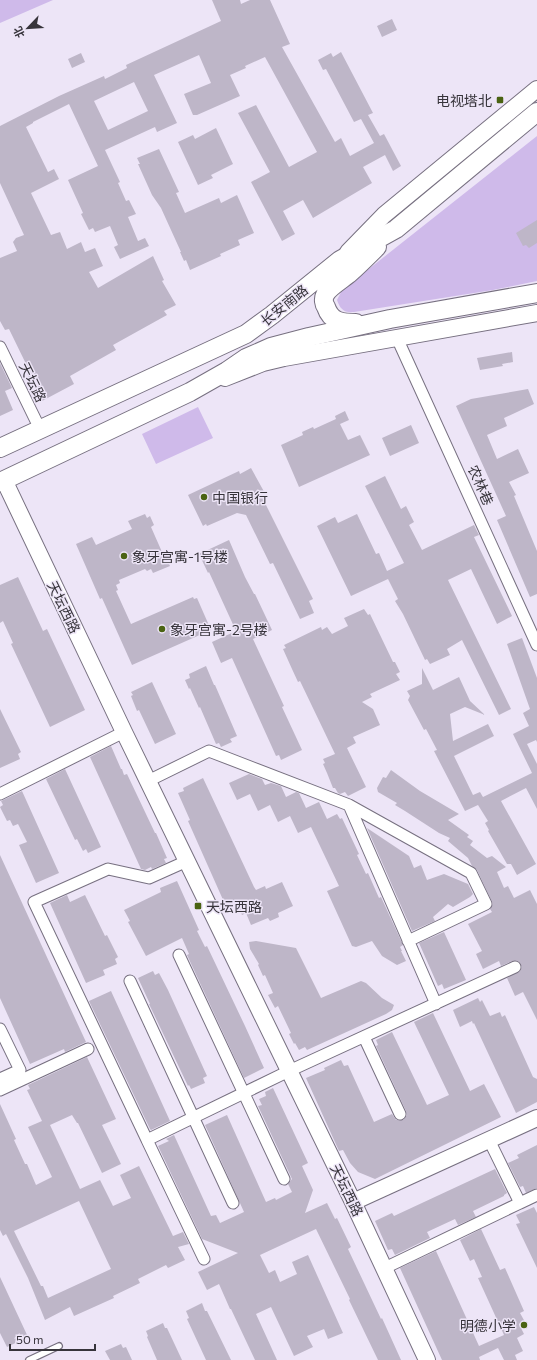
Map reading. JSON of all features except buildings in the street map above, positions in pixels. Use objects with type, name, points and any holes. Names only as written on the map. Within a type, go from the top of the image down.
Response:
[{"type":"main road","name":"长安南路","points":[[0,448],[246,334],[339,261],[396,229],[537,112]]},
{"type":"main road","points":[[370,324],[344,323],[333,319],[326,308],[324,299],[325,294],[350,273],[396,229]]},
{"type":"main road","name":"长安南路","points":[[2,481],[190,392],[259,351],[308,337],[370,324],[537,293]]},
{"type":"street","points":[[339,261],[384,215],[537,89]]},
{"type":"street","points":[[190,392],[267,362],[537,313]]},
{"type":"street","name":"农林巷","points":[[397,338],[537,644]]},
{"type":"street","name":"天坛路","points":[[0,347],[40,429]]},
{"type":"street","name":"天坛西路","points":[[2,481],[353,1202],[427,1360]]},
{"type":"street","points":[[0,794],[124,732]]},
{"type":"street","points":[[148,781],[209,751],[349,805],[471,872],[486,904],[408,941]]},
{"type":"street","points":[[349,805],[436,1004]]},
{"type":"street","points":[[187,861],[150,878],[108,869],[34,902],[204,1259]]},
{"type":"street","points":[[179,955],[284,1179]]},
{"type":"street","points":[[147,1140],[289,1071],[515,967]]},
{"type":"street","points":[[130,981],[233,1203]]},
{"type":"street","points":[[0,1029],[20,1070],[0,1079]]},
{"type":"street","points":[[364,1037],[400,1114]]},
{"type":"street","points":[[0,1090],[88,1049]]},
{"type":"street","points":[[353,1202],[537,1118]]},
{"type":"street","points":[[489,1140],[520,1203]]},
{"type":"street","points":[[391,1264],[537,1196]]},
{"type":"lane","points":[[29,1360],[58,1346]]},
{"type":"shaded area","points":[[0,0],[53,0],[0,23]]},
{"type":"shaded area","points":[[537,136],[537,281],[493,290],[354,312],[348,312],[341,308],[337,300],[341,292],[346,287]]},
{"type":"shaded area","points":[[198,407],[213,438],[156,464],[142,434]]},
{"type":"place","name":"电视塔北","points":[[500,100]]},
{"type":"place","name":"中国银行","points":[[204,497]]},
{"type":"place","name":"象牙宫寓-1号楼","points":[[124,556]]},
{"type":"place","name":"象牙宫寓-2号楼","points":[[162,629]]},
{"type":"place","name":"天坛西路","points":[[198,906]]},
{"type":"place","name":"明德小学","points":[[524,1325]]}]
